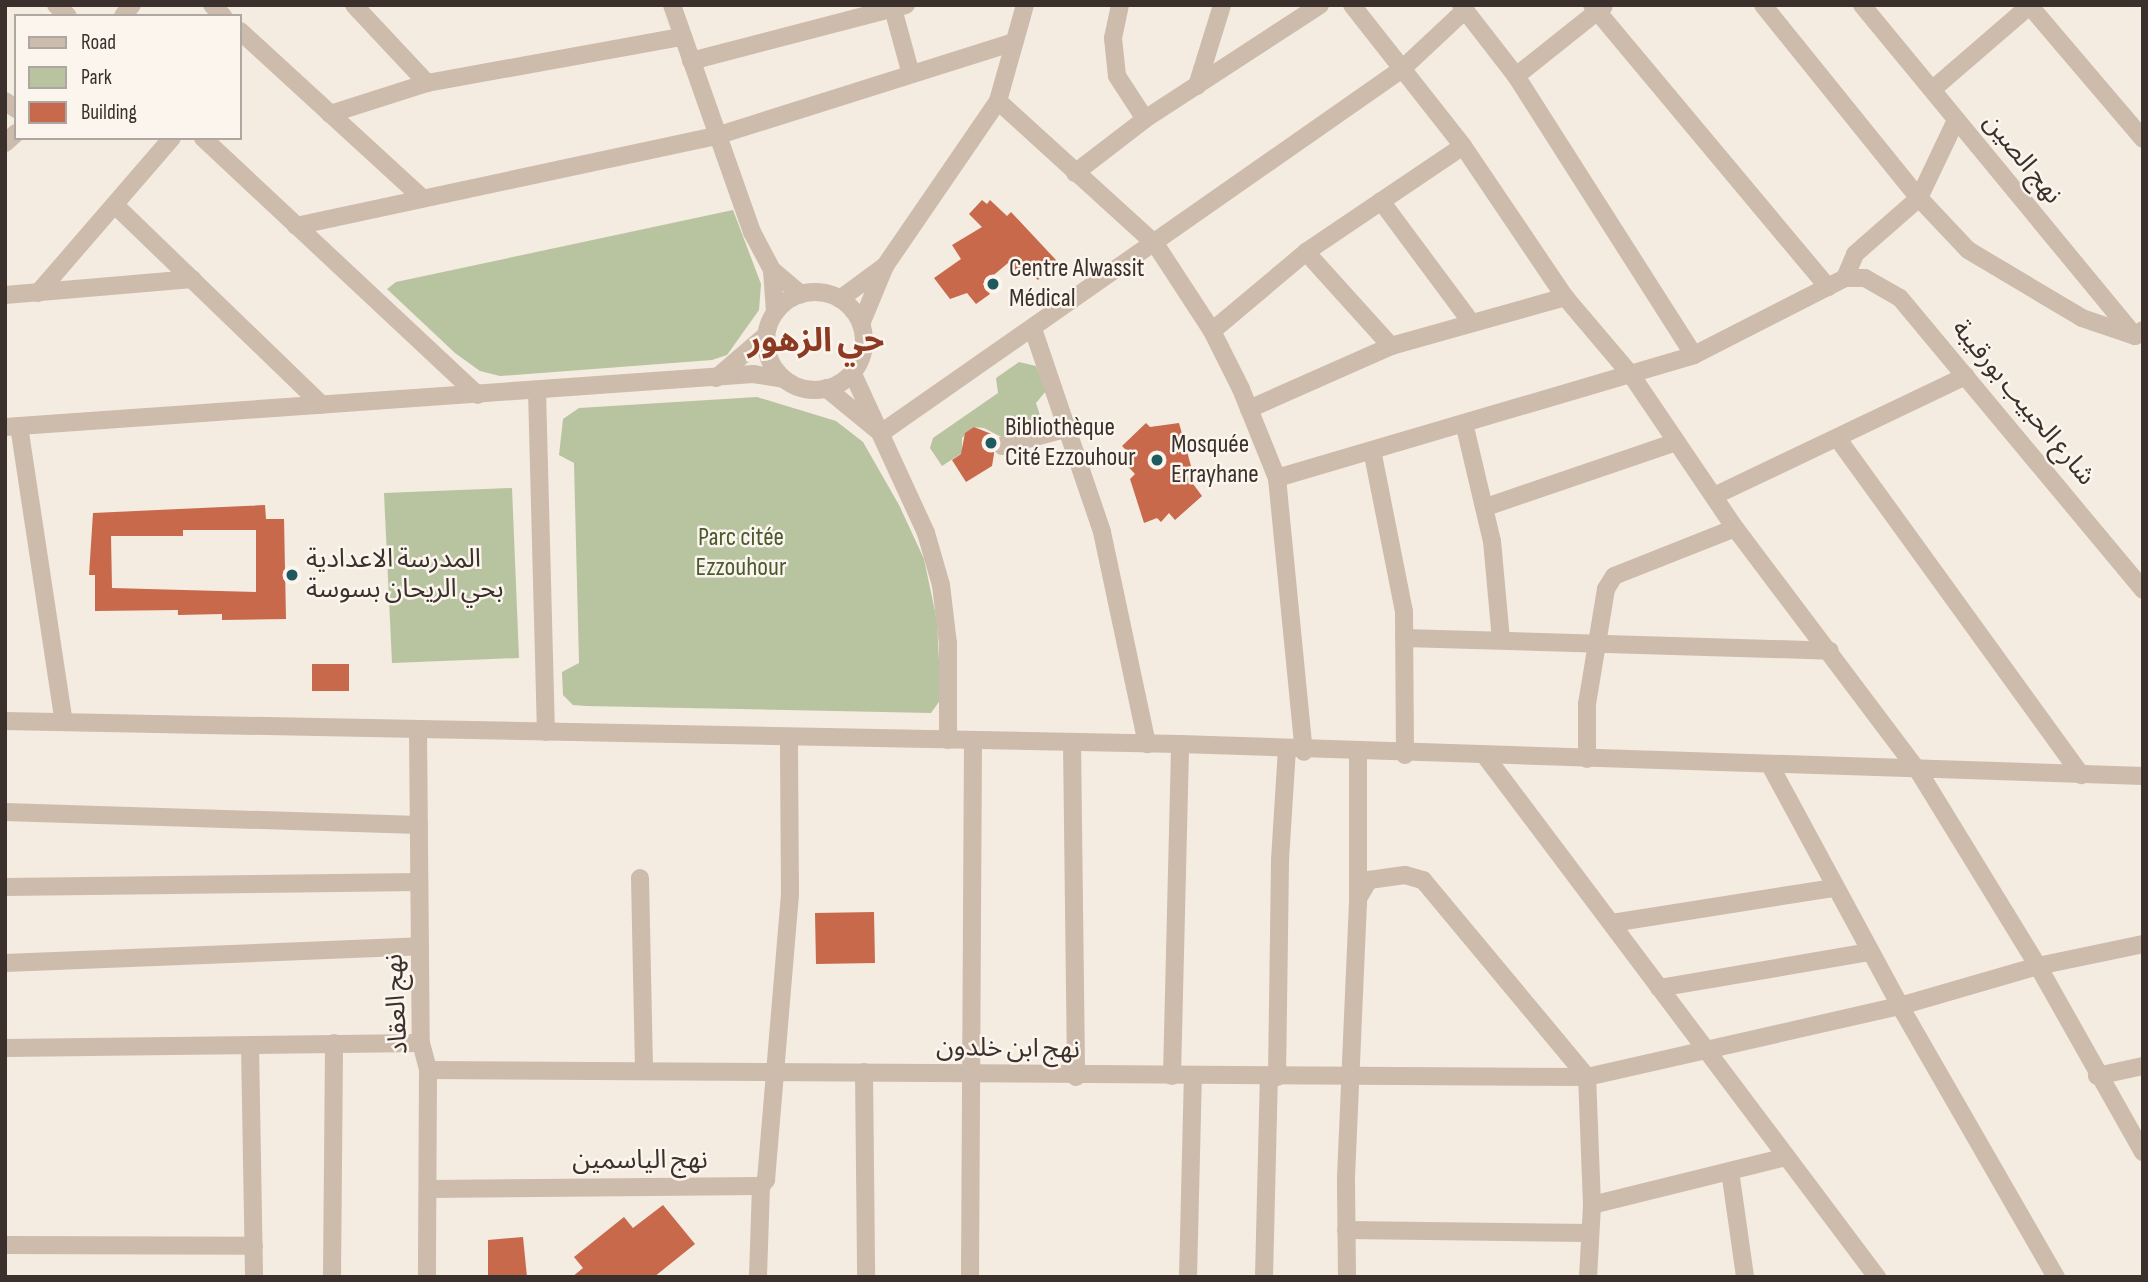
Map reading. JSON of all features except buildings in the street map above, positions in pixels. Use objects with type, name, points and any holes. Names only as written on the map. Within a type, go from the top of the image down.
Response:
[{"type":"street","points":[[672,5],[680,37],[752,232],[772,270],[801,294]]},
{"type":"street","points":[[64,722],[12,426],[752,374],[784,379],[812,390],[826,388],[852,372],[861,358],[861,324],[886,266],[998,101],[1025,5]]},
{"type":"street","points":[[1120,5],[1113,38],[1117,76],[1145,119]]},
{"type":"street","points":[[1197,86],[1222,5]]},
{"type":"street","points":[[1075,173],[1145,119],[1320,5]]},
{"type":"street","points":[[1352,5],[1463,146],[1565,297],[1632,376],[1735,528],[1830,650],[1919,772],[2038,966],[2097,1076],[2143,1152]]},
{"type":"street","points":[[1763,5],[1920,198],[1968,250],[2004,275],[2082,318],[2140,337]]},
{"type":"street","name":"نهج الصين","points":[[1862,5],[2140,337]]},
{"type":"street","points":[[359,6],[427,83]]},
{"type":"street","points":[[1933,89],[2029,6],[2143,139]]},
{"type":"street","points":[[691,61],[897,7],[910,71]]},
{"type":"street","points":[[1516,76],[1598,7],[1828,287]]},
{"type":"street","points":[[881,433],[1156,245],[1295,141],[1402,69],[1463,8],[1516,76],[1694,355]]},
{"type":"street","points":[[242,33],[422,198]]},
{"type":"street","points":[[330,114],[427,83],[680,37]]},
{"type":"street","points":[[296,226],[716,135],[910,71],[1015,42]]},
{"type":"street","points":[[998,101],[1156,245],[1212,331],[1278,478],[1296,751],[1280,860],[1264,1277]]},
{"type":"street","points":[[1278,478],[1632,376],[1694,355],[1828,287],[1845,278],[1855,254],[1920,198],[1956,120]]},
{"type":"street","points":[[38,293],[170,140]]},
{"type":"street","points":[[205,140],[478,395]]},
{"type":"street","points":[[1212,331],[1306,251],[1463,146]]},
{"type":"street","points":[[1381,201],[1471,322]]},
{"type":"street","points":[[116,205],[322,405]]},
{"type":"street","points":[[1306,251],[1391,346]]},
{"type":"street","points":[[840,299],[886,266]]},
{"type":"street","points":[[716,378],[766,335],[775,312],[772,270]]},
{"type":"street","name":"شارع الحبيب بورقيبة","points":[[1845,278],[1866,278],[1900,298],[2143,590]]},
{"type":"street","points":[[5,295],[192,279]]},
{"type":"street","points":[[775,312],[801,294],[821,292],[840,299],[861,324]]},
{"type":"street","points":[[1249,409],[1391,346],[1565,297]]},
{"type":"street","points":[[1033,329],[1069,428],[1102,532],[1147,744]]},
{"type":"street","points":[[766,335],[770,360],[784,379]]},
{"type":"street","points":[[852,372],[926,533],[941,585],[948,644],[948,740]]},
{"type":"street","points":[[1714,496],[1966,376]]},
{"type":"street","points":[[826,388],[881,433]]},
{"type":"street","points":[[537,390],[546,732]]},
{"type":"street","points":[[1464,423],[1486,507],[1501,639]]},
{"type":"street","points":[[1002,446],[1069,428]]},
{"type":"street","points":[[1838,439],[2081,775]]},
{"type":"street","points":[[1486,507],[1676,442]]},
{"type":"street","points":[[1372,450],[1390,529],[1404,638],[1405,754]]},
{"type":"street","points":[[1587,759],[1587,704],[1606,589],[1614,576],[1735,528]]},
{"type":"street","points":[[1404,638],[1830,650]]},
{"type":"street","points":[[5,721],[1180,744],[1486,758],[2081,775],[2140,780]]},
{"type":"street","name":"نهج العقاد","points":[[418,729],[421,1043],[428,1070],[430,1189],[427,1277]]},
{"type":"street","points":[[758,1277],[761,1186],[766,1180],[790,894],[789,737]]},
{"type":"street","points":[[970,1277],[973,741]]},
{"type":"street","points":[[1072,742],[1076,1077]]},
{"type":"street","points":[[1172,1076],[1180,744]]},
{"type":"street","points":[[1347,1277],[1346,1230],[1357,904],[1358,753]]},
{"type":"street","points":[[1486,758],[1877,1277]]},
{"type":"street","points":[[1770,767],[1900,1006],[2056,1277]]},
{"type":"street","points":[[5,812],[419,825]]},
{"type":"street","points":[[1357,904],[1369,880],[1405,875],[1423,880],[1587,1077],[1592,1205],[1588,1277]]},
{"type":"street","points":[[640,878],[644,1069]]},
{"type":"street","points":[[5,887],[419,882]]},
{"type":"street","points":[[1612,923],[1834,888]]},
{"type":"street","name":"نهج ابن خلدون","points":[[428,1070],[644,1069],[1076,1077],[1587,1077],[1900,1006],[2038,966],[2143,944]]},
{"type":"street","points":[[5,963],[420,946]]},
{"type":"street","points":[[1659,988],[1870,952]]},
{"type":"street","points":[[332,1277],[334,1043]]},
{"type":"street","points":[[5,1048],[421,1043]]},
{"type":"street","points":[[250,1045],[254,1277]]},
{"type":"street","points":[[2097,1076],[2143,1066]]},
{"type":"street","points":[[864,1072],[866,1277]]},
{"type":"street","points":[[1188,1277],[1193,1077]]},
{"type":"street","points":[[1592,1205],[1786,1157]]},
{"type":"street","points":[[1730,1171],[1745,1277]]},
{"type":"street","name":"نهج الياسمين","points":[[430,1189],[761,1186]]},
{"type":"street","points":[[1346,1230],[1590,1233]]},
{"type":"street","points":[[5,1245],[254,1245]]},
{"type":"green space","points":[[733,210],[761,284],[759,310],[727,355],[712,360],[500,376],[480,371],[455,353],[387,289],[396,282]]},
{"type":"green space","points":[[1019,362],[1036,366],[1046,391],[1036,403],[1045,431],[1009,441],[984,428],[974,427],[962,438],[962,453],[942,466],[930,448],[933,438],[998,393],[996,378]]},
{"type":"green space","name":"Parc citée Ezzouhour","points":[[757,397],[836,421],[863,442],[899,505],[924,559],[937,621],[941,699],[931,713],[586,706],[573,705],[563,695],[562,672],[579,663],[574,463],[559,455],[563,419],[579,408]]},
{"type":"green space","points":[[512,488],[519,658],[392,663],[384,493]]},
{"type":"place","name":"Centre Alwassit Médical","points":[[993,284]]},
{"type":"place","name":"Bibliothèque Cité Ezzouhour","points":[[991,443]]},
{"type":"place","name":"Mosquée Errayhane","points":[[1157,460]]},
{"type":"place","name":"المدرسة الاعدادية بحي الريحان بسوسة","points":[[292,575]]},
{"type":"district","name":"حي الزهور","points":[[816,342]]}]
